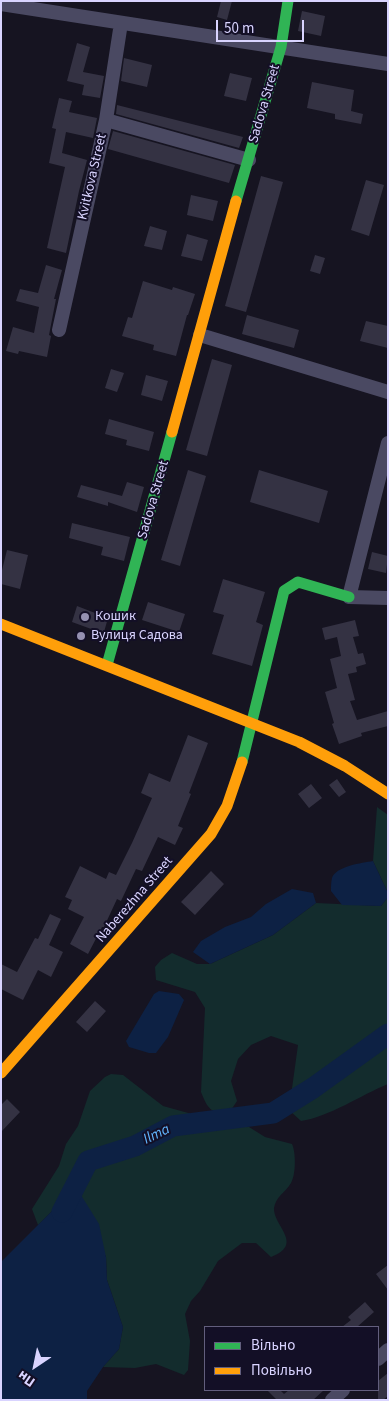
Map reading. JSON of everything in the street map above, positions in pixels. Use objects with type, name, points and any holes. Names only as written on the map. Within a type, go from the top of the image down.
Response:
[{"type":"street","name":"Sadova Street","points":[[107,665],[200,335],[226,234],[281,47],[288,1]]},
{"type":"street","points":[[1,4],[388,64]]},
{"type":"street","name":"Kvitkova Street","points":[[59,330],[106,120],[121,23]]},
{"type":"street","points":[[106,120],[249,160]]},
{"type":"street","points":[[200,335],[388,392]]},
{"type":"street","points":[[388,443],[348,597],[388,598]]},
{"type":"street","name":"Naberezhna Street","points":[[1,1073],[211,834],[227,806],[243,758],[284,592],[298,582],[348,597]]},
{"type":"street","points":[[1,624],[299,742],[330,757],[388,794]]},
{"type":"street","points":[[332,1400],[343,1391]]},
{"type":"green space","points":[[377,807],[388,815],[388,893],[373,861]]},
{"type":"green space","points":[[388,897],[388,1084],[323,1115],[301,1121],[289,1110],[298,1045],[271,1036],[251,1045],[238,1059],[231,1081],[237,1101],[229,1113],[210,1109],[201,1092],[205,1008],[195,992],[156,980],[155,967],[161,960],[172,953],[197,964],[210,964],[273,935],[316,903],[381,906]]},
{"type":"green space","points":[[111,1074],[123,1075],[163,1106],[235,1126],[249,1127],[265,1137],[292,1144],[294,1152],[293,1179],[277,1200],[274,1208],[275,1215],[285,1234],[286,1246],[281,1252],[271,1257],[256,1243],[242,1243],[218,1261],[200,1291],[191,1301],[185,1314],[190,1341],[188,1370],[184,1375],[156,1364],[135,1368],[103,1367],[119,1349],[123,1327],[107,1280],[106,1257],[76,1187],[38,1225],[32,1209],[59,1166],[66,1144],[78,1126],[90,1091]]},
{"type":"water","points":[[373,861],[388,893],[388,897],[381,906],[342,905],[331,891],[334,874],[350,866]]},
{"type":"water","points":[[292,889],[313,893],[316,903],[273,935],[210,964],[193,952],[201,941],[225,927],[251,917],[266,904]]},
{"type":"water","points":[[159,991],[179,994],[184,1000],[168,1037],[156,1053],[149,1053],[129,1047],[126,1041],[154,994]]},
{"type":"water","points":[[76,1187],[99,1224],[106,1257],[107,1280],[123,1327],[119,1349],[103,1367],[87,1391],[87,1400],[1,1400],[1,1262]]},
{"type":"building","points":[[221,1],[232,1],[227,20],[217,17]]},
{"type":"building","points":[[302,11],[325,16],[321,36],[298,31]]},
{"type":"building","points":[[77,43],[90,47],[83,72],[104,76],[100,98],[82,95],[84,85],[67,81]]},
{"type":"building","points":[[124,58],[152,65],[147,87],[121,81]]},
{"type":"building","points":[[230,73],[252,78],[246,101],[224,96]]},
{"type":"building","points":[[312,82],[354,90],[351,111],[363,114],[361,124],[335,119],[335,114],[307,108]]},
{"type":"building","points":[[59,98],[72,101],[69,112],[97,118],[93,138],[66,132],[62,153],[87,160],[66,253],[47,248],[65,167],[49,163],[56,129],[52,128]]},
{"type":"building","points":[[117,105],[243,137],[239,148],[116,114]]},
{"type":"building","points":[[113,131],[235,165],[229,183],[108,149]]},
{"type":"building","points":[[261,176],[283,182],[246,312],[225,306]]},
{"type":"building","points":[[366,180],[384,185],[369,236],[351,230]]},
{"type":"building","points":[[191,195],[218,201],[213,221],[187,215]]},
{"type":"building","points":[[150,226],[167,231],[162,250],[144,246]]},
{"type":"building","points":[[187,234],[208,240],[202,261],[181,256]]},
{"type":"building","points":[[315,255],[325,258],[320,274],[310,271]]},
{"type":"building","points":[[46,265],[62,270],[54,299],[56,299],[47,357],[19,351],[18,354],[6,351],[13,327],[34,333],[39,307],[16,301],[20,289],[38,293]]},
{"type":"building","points":[[143,281],[172,290],[173,287],[195,294],[176,356],[153,350],[154,345],[122,336],[128,317],[132,318]]},
{"type":"building","points":[[247,315],[299,330],[294,348],[242,334]]},
{"type":"building","points":[[366,321],[388,326],[388,348],[360,341]]},
{"type":"building","points":[[212,359],[232,365],[207,456],[186,450]]},
{"type":"building","points":[[111,369],[124,373],[117,392],[105,388]]},
{"type":"building","points":[[146,375],[168,381],[162,401],[141,395]]},
{"type":"building","points":[[109,419],[154,432],[149,451],[126,445],[127,440],[105,434]]},
{"type":"building","points":[[188,470],[206,476],[180,566],[161,560]]},
{"type":"building","points":[[259,470],[328,491],[319,523],[250,502]]},
{"type":"building","points":[[127,482],[144,487],[137,512],[108,502],[108,506],[77,497],[81,485],[122,496]]},
{"type":"building","points":[[72,523],[130,537],[124,561],[101,555],[103,547],[69,538]]},
{"type":"building","points":[[7,550],[28,555],[20,589],[1,584],[1,574]]},
{"type":"building","points":[[372,552],[388,556],[386,573],[368,569]]},
{"type":"building","points":[[223,579],[265,592],[256,622],[263,625],[252,666],[212,654],[224,615],[213,612]]},
{"type":"building","points":[[148,602],[185,614],[179,632],[142,620]]},
{"type":"building","points":[[77,606],[108,618],[102,639],[92,635],[94,630],[72,622]]},
{"type":"building","points":[[355,620],[359,636],[353,637],[358,654],[363,653],[366,664],[356,667],[357,672],[348,674],[355,700],[350,701],[357,720],[388,711],[388,726],[361,733],[362,736],[339,744],[332,724],[334,723],[325,692],[337,688],[330,659],[341,656],[337,637],[325,640],[322,628]]},
{"type":"building","points":[[188,735],[208,743],[178,826],[183,828],[175,845],[158,837],[142,871],[136,869],[121,901],[117,899],[104,927],[102,927],[88,954],[70,944],[84,917],[68,909],[72,900],[65,897],[80,866],[106,879],[109,872],[116,875],[152,798],[141,793],[149,773],[170,782]]},
{"type":"building","points":[[337,779],[346,792],[339,797],[329,785]]},
{"type":"building","points":[[311,784],[322,798],[309,808],[298,794]]},
{"type":"building","points":[[211,871],[224,884],[195,915],[181,902]]},
{"type":"building","points":[[50,914],[61,919],[49,945],[63,952],[51,977],[38,970],[23,1000],[1,989],[1,964],[17,972],[35,938],[38,939]]},
{"type":"building","points":[[95,1001],[106,1011],[87,1032],[76,1022]]},
{"type":"building","points":[[7,1099],[20,1112],[1,1132],[1,1105]]},
{"type":"building","points":[[388,1265],[388,1290],[376,1274]]},
{"type":"building","points":[[365,1302],[374,1312],[358,1326],[343,1326],[351,1320],[348,1317]]},
{"type":"building","points":[[388,1373],[388,1396],[383,1400],[378,1400],[379,1380]]},
{"type":"building","points":[[268,1391],[281,1391],[284,1394],[288,1391],[323,1391],[313,1400],[277,1400]]},
{"type":"waterway","name":"Ilma","points":[[62,1212],[88,1161],[135,1146],[173,1126],[273,1113],[313,1088],[388,1034]]},
{"type":"traffic: fast","points":[[236,201],[281,47],[288,1]]},
{"type":"traffic: fast","points":[[107,665],[172,432]]},
{"type":"traffic: fast","points":[[242,762],[284,591],[298,582],[349,597]]},
{"type":"traffic: slow","points":[[172,432],[236,201]]},
{"type":"traffic: slow","points":[[1,624],[299,742],[345,766],[388,794]]},
{"type":"traffic: slow","points":[[1,1073],[211,834],[227,806],[242,762]]},
{"type":"place","name":"Кошик","points":[[85,617]]},
{"type":"place","name":"Вулиця Садова","points":[[81,636]]}]
